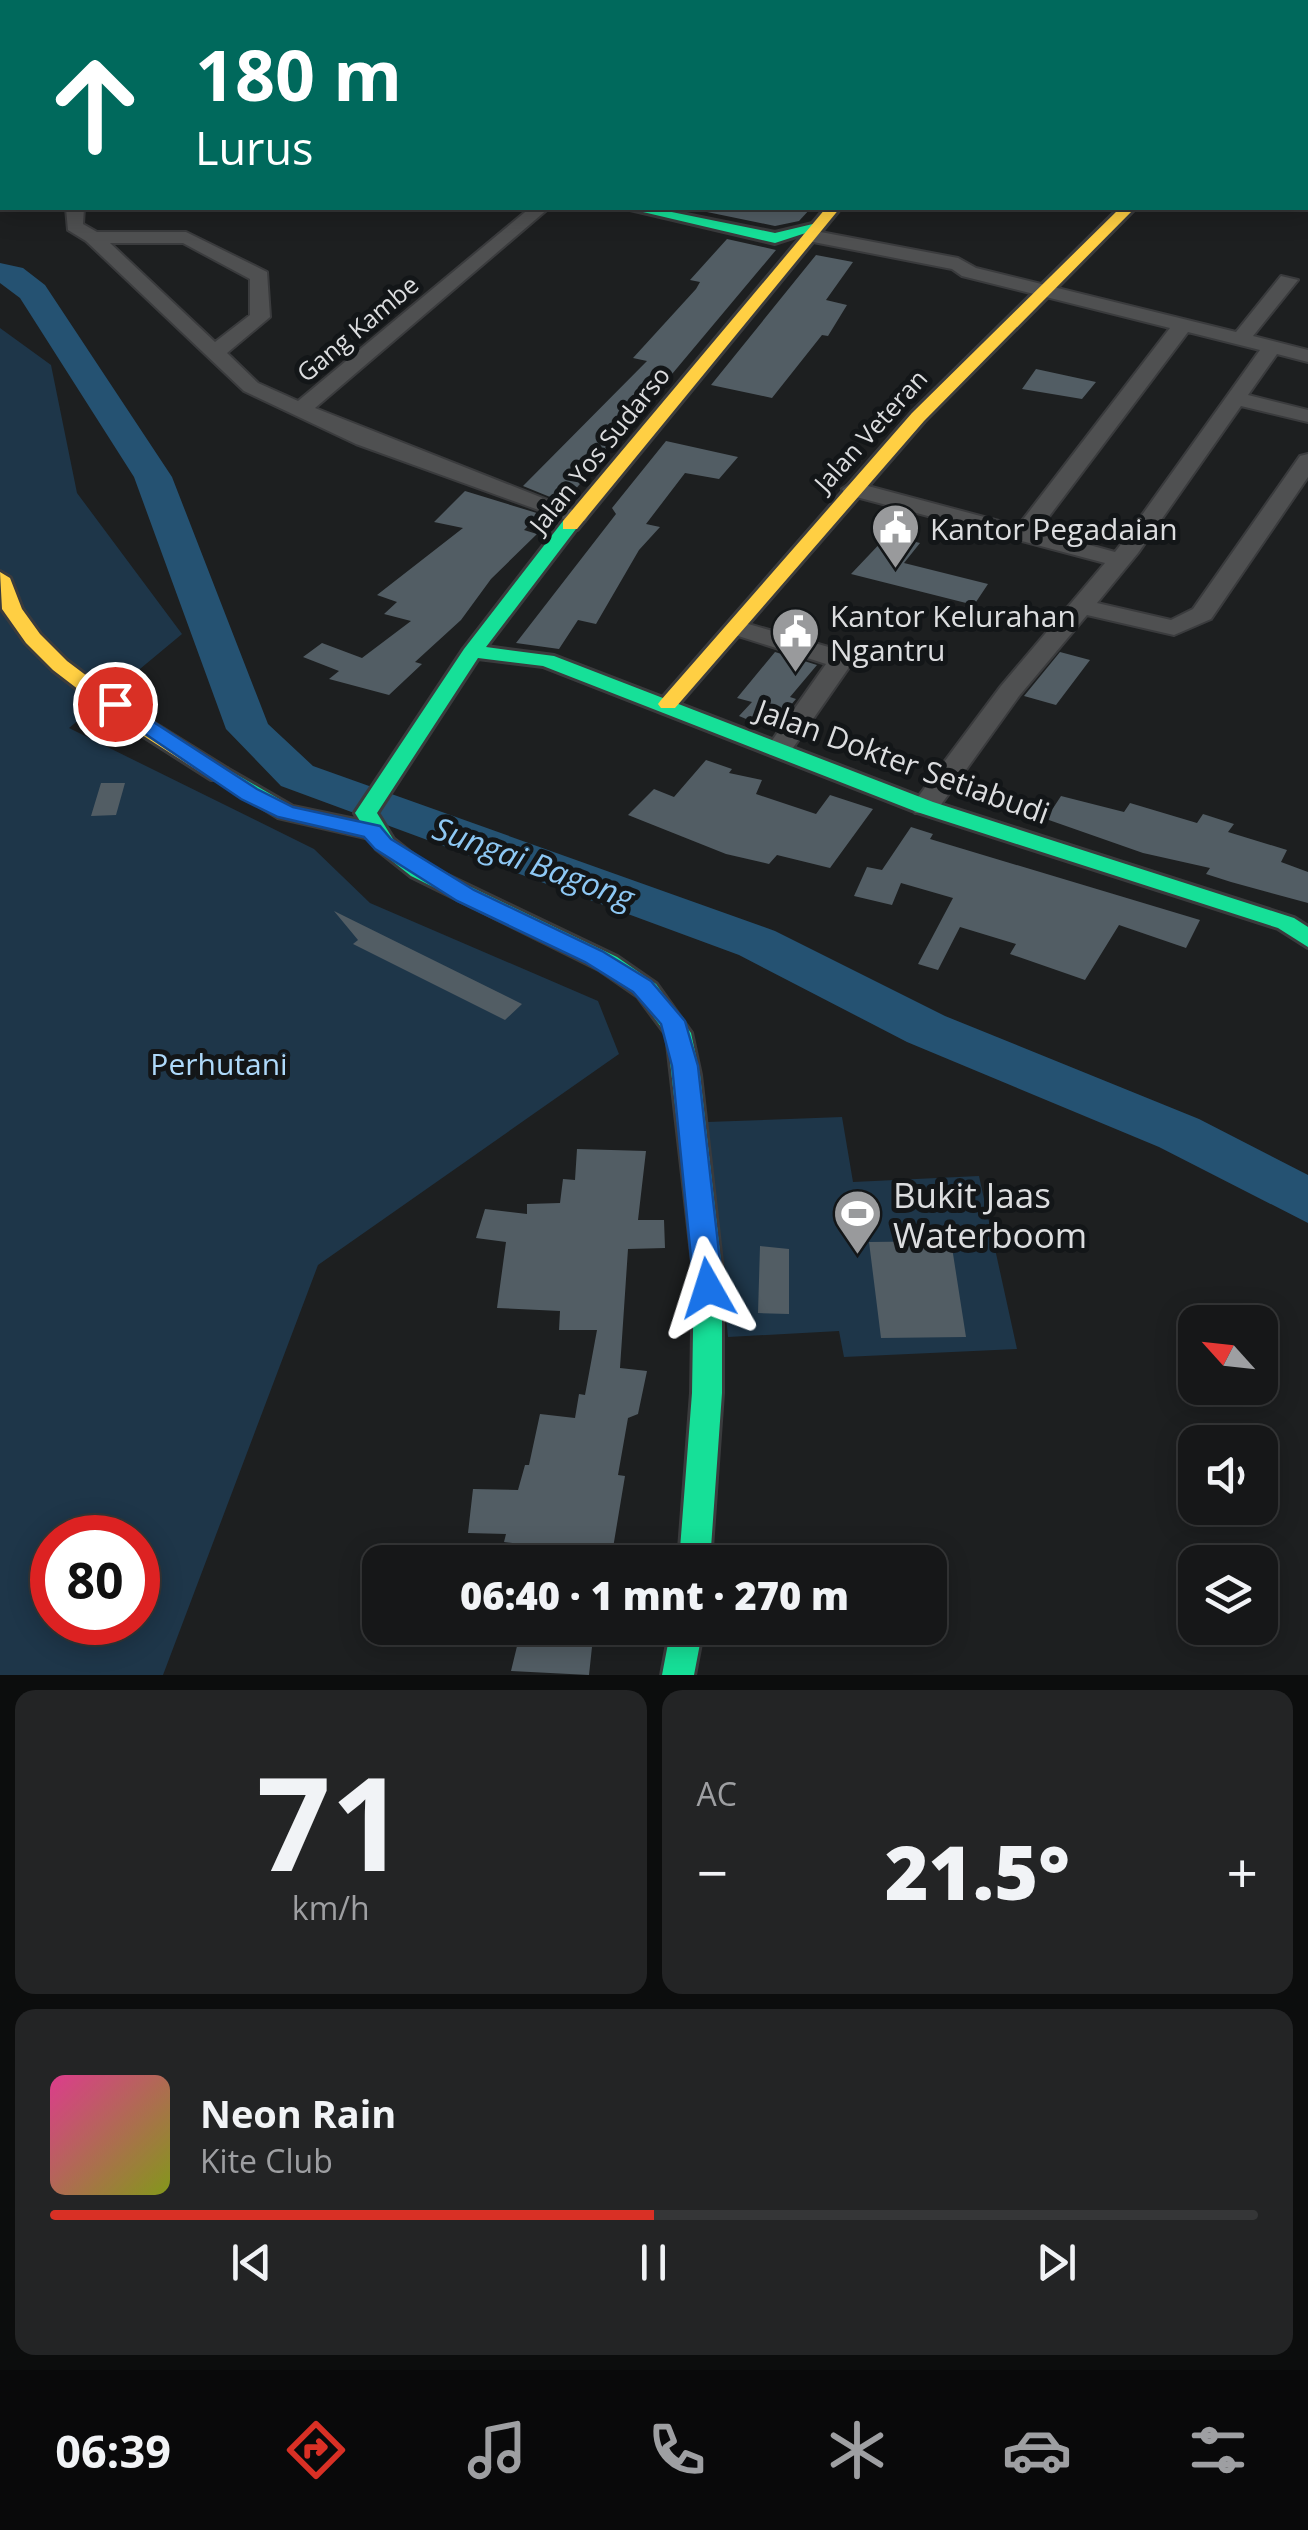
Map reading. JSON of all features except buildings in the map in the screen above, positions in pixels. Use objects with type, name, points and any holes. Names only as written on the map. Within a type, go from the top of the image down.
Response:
[{"type":"main road","points":[[652,210],[683,213],[751,235],[778,249],[785,258],[784,267]]},
{"type":"main road","name":"Jalan Yos Sudarso","points":[[369,822],[414,730],[577,516],[830,210]]},
{"type":"main road","name":"Jalan Veteran","points":[[668,704],[738,628],[853,489],[1041,290],[1126,210]]},
{"type":"main road","points":[[751,235],[789,238],[814,231]]},
{"type":"main road","points":[[0,578],[4,596],[46,653],[83,684],[249,794],[286,812],[369,822],[383,844],[465,895],[594,956],[642,986],[673,1021],[685,1066],[708,1288],[706,1436],[696,1545]]},
{"type":"main road","name":"Jalan Dokter Setiabudi","points":[[474,651],[547,660],[926,807],[1286,923],[1308,938]]},
{"type":"main road","points":[[678,1675],[684,1645]]},
{"type":"street","points":[[75,210],[74,226],[93,237],[213,354],[251,387],[298,412]]},
{"type":"street","name":"Gang Kambe","points":[[538,210],[298,412],[577,516]]},
{"type":"street","points":[[814,231],[958,264],[970,272],[1308,356]]},
{"type":"street","points":[[93,237],[176,235],[239,262],[260,276],[260,317],[213,354]]},
{"type":"street","points":[[1240,340],[1288,280]]},
{"type":"street","points":[[1022,535],[1182,326]]},
{"type":"street","points":[[926,807],[1010,691],[1119,560],[1272,347]]},
{"type":"street","points":[[1234,398],[1308,416]]},
{"type":"street","points":[[1080,606],[1166,627],[1189,623],[1202,614],[1308,460]]},
{"type":"street","points":[[853,489],[1119,560]]},
{"type":"street","points":[[738,628],[830,655],[840,664],[779,749]]},
{"type":"green space","name":"Perhutani","points":[[0,328],[51,365],[77,493],[182,634],[69,728],[314,849],[370,903],[598,1001],[619,1054],[318,1265],[163,1675],[0,1675]]},
{"type":"green space","name":"Bukit Jaas Waterboom","points":[[842,1117],[853,1182],[979,1176],[1017,1349],[844,1357],[839,1331],[728,1337],[707,1122]]},
{"type":"waterway","name":"Sungai Bagong","points":[[0,273],[11,275],[33,292],[153,477],[248,729],[297,776],[757,943],[926,1029],[1179,1133],[1308,1201]]},
{"type":"traffic: fast","points":[[642,210],[775,238],[817,227]]},
{"type":"traffic: fast","points":[[570,525],[471,653],[366,813],[385,844],[419,871],[608,963],[647,990],[679,1033],[708,1271],[707,1393],[696,1545]]},
{"type":"traffic: fast","points":[[473,651],[547,660],[925,807],[1286,923],[1308,939]]},
{"type":"traffic: fast","points":[[219,774],[286,812],[372,831]]},
{"type":"traffic: fast","points":[[678,1675],[684,1645]]},
{"type":"traffic: slow","points":[[570,525],[831,210]]},
{"type":"traffic: slow","points":[[668,704],[918,417],[1126,210]]},
{"type":"traffic: slow","points":[[0,578],[12,609],[60,666],[91,691],[219,774]]},
{"type":"place","name":"Kantor Pegadaian","points":[[895,570]]},
{"type":"place","name":"Kantor Kelurahan Ngantru","points":[[795,674]]},
{"type":"place","name":"Bukit Jaas Waterboom","points":[[858,1256]]},
{"type":"route","points":[[115,704],[249,794],[286,812],[372,831],[383,844],[465,895],[594,956],[642,986],[673,1021],[685,1066],[708,1288]]}]
